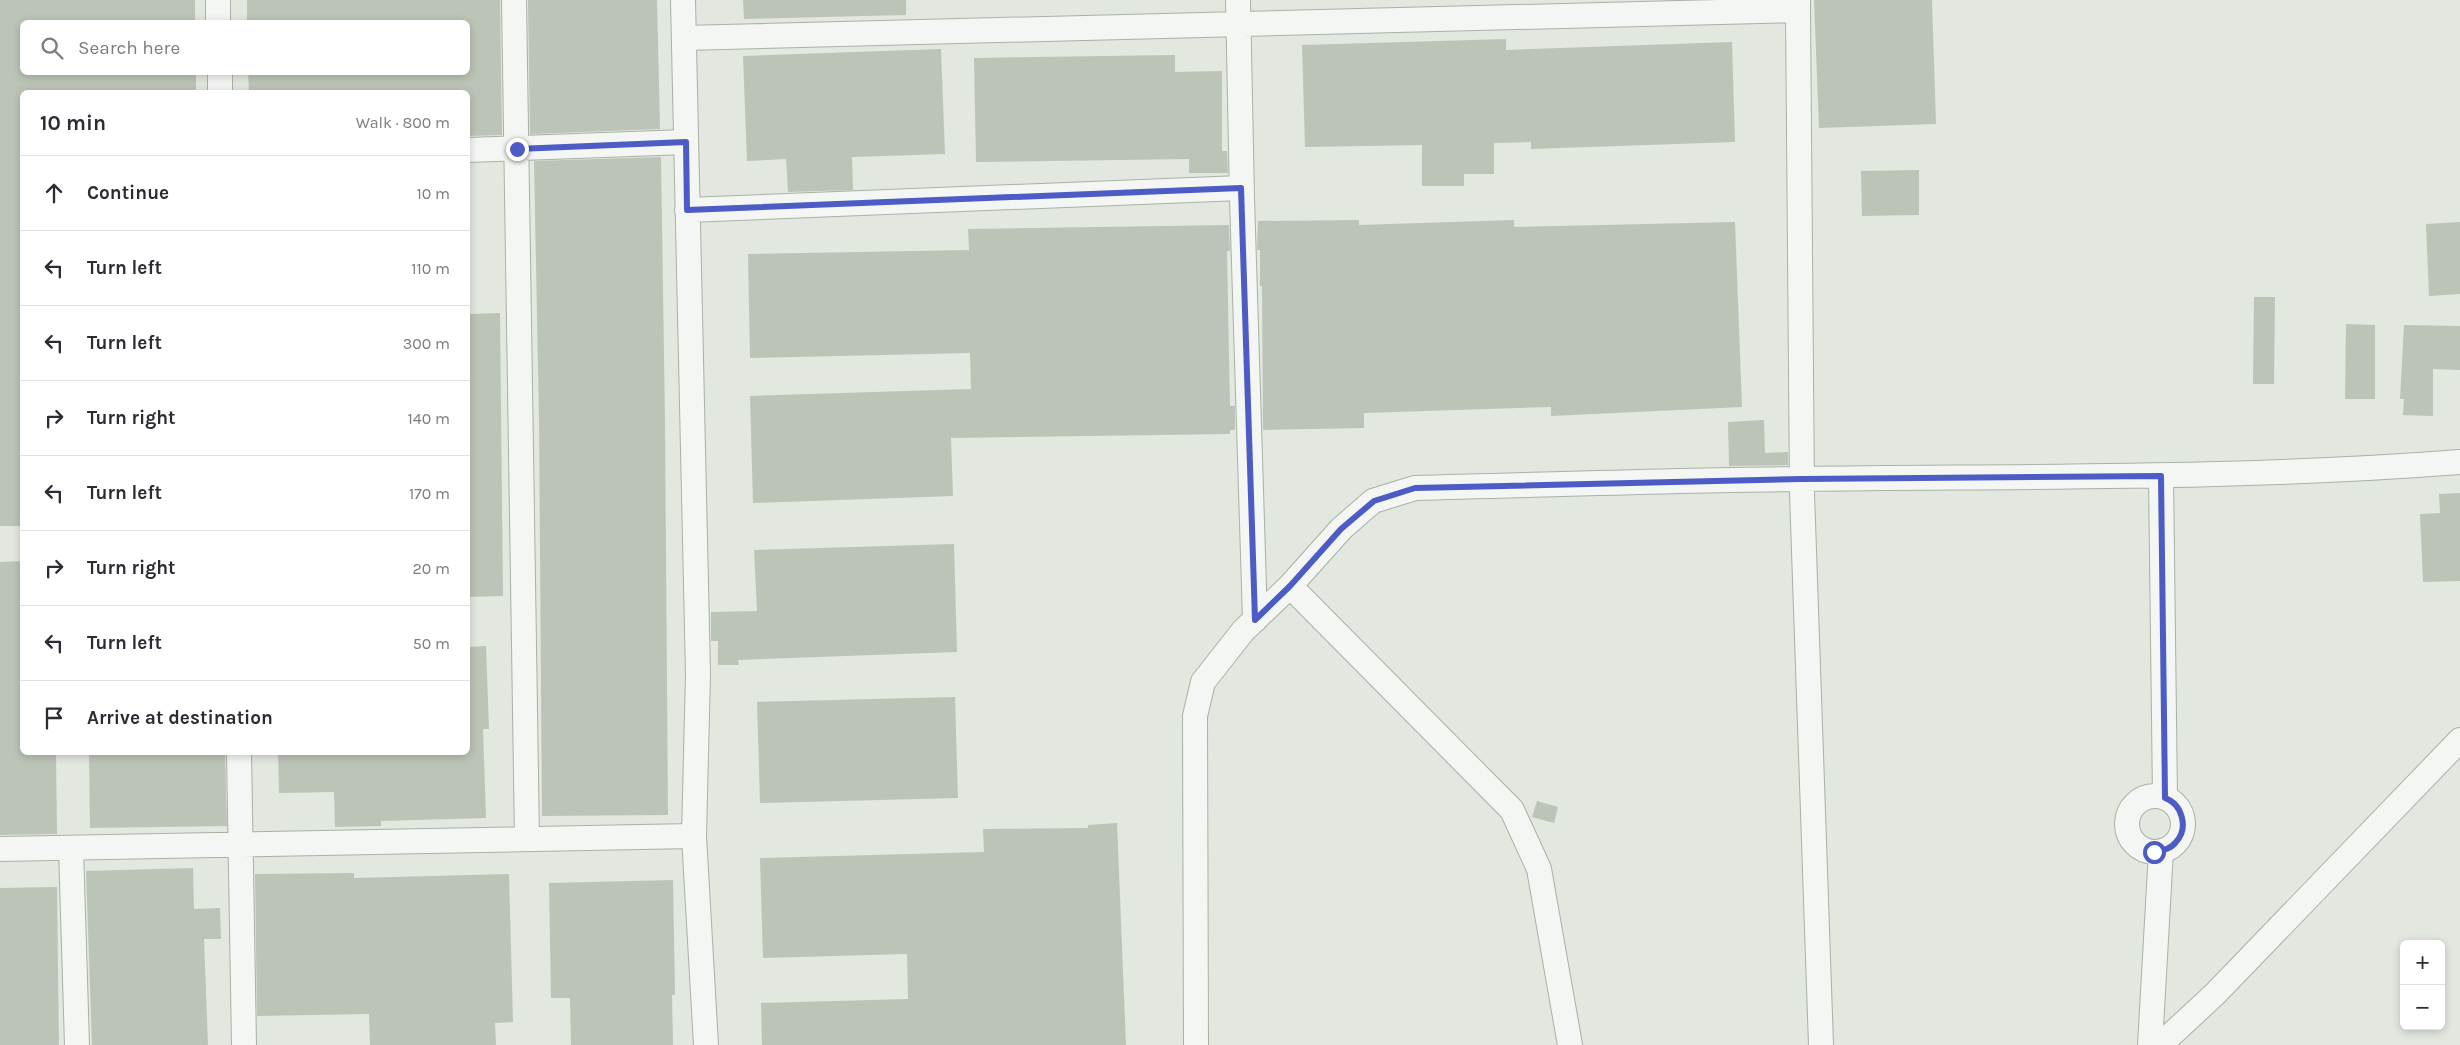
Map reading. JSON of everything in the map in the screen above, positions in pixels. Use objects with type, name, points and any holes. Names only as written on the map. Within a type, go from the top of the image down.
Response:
[{"type":"lane","points":[[218,0],[218,20]]},
{"type":"lane","points":[[514,0],[527,839]]},
{"type":"lane","points":[[683,0],[698,674],[694,836],[706,1045]]},
{"type":"lane","points":[[1238,0],[1241,188],[1255,620]]},
{"type":"lane","points":[[684,38],[1238,24],[1798,5],[1802,479],[1821,1045]]},
{"type":"lane","points":[[220,75],[220,90]]},
{"type":"lane","points":[[470,150],[686,142]]},
{"type":"lane","points":[[687,210],[1241,188]]},
{"type":"lane","points":[[1196,1045],[1195,716],[1203,682],[1244,631],[1290,586],[1341,529],[1374,501],[1415,488],[1802,479],[2161,476],[2377,468],[2460,462]]},
{"type":"lane","points":[[2161,476],[2165,798]]},
{"type":"lane","points":[[1290,586],[1512,810],[1539,869],[1570,1045]]},
{"type":"lane","points":[[2160,1045],[2215,994],[2460,740]]},
{"type":"lane","points":[[240,755],[244,1045]]},
{"type":"lane","points":[[2156,796],[2165,798],[2178,807],[2183,818],[2183,831],[2177,842],[2161,851],[2154,852],[2142,849],[2133,841],[2128,829],[2128,817],[2134,806],[2144,798],[2156,796]]},
{"type":"lane","points":[[0,849],[694,836]]},
{"type":"lane","points":[[71,848],[76,1045]]},
{"type":"lane","points":[[2150,1045],[2161,851]]},
{"type":"building","points":[[0,0],[195,0],[195,20],[20,20],[20,75],[196,75],[196,90],[20,90],[20,526],[0,526]]},
{"type":"building","points":[[247,0],[500,0],[502,135],[470,136],[470,90],[249,90],[248,75],[470,75],[470,20],[247,20]]},
{"type":"building","points":[[528,0],[657,0],[660,129],[530,134]]},
{"type":"building","points":[[743,0],[906,0],[906,15],[744,19]]},
{"type":"building","points":[[1814,0],[1932,0],[1936,124],[1819,128]]},
{"type":"building","points":[[1506,39],[1506,50],[1732,42],[1735,142],[1531,149],[1531,142],[1494,143],[1494,174],[1464,174],[1464,186],[1422,186],[1422,145],[1305,147],[1302,45]]},
{"type":"building","points":[[941,49],[945,154],[852,157],[853,190],[788,192],[786,159],[747,161],[743,56]]},
{"type":"building","points":[[1175,55],[1175,72],[1222,71],[1222,151],[1227,151],[1228,173],[1189,173],[1189,159],[976,162],[974,58]]},
{"type":"building","points":[[661,157],[668,815],[542,816],[539,417],[534,161]]},
{"type":"building","points":[[1919,170],[1919,215],[1862,216],[1861,171]]},
{"type":"building","points":[[1359,220],[1359,225],[1514,220],[1514,227],[1735,222],[1742,407],[1551,416],[1551,407],[1364,413],[1364,428],[1263,430],[1262,286],[1260,286],[1260,250],[1257,250],[1258,221]]},
{"type":"building","points":[[2460,222],[2460,294],[2429,296],[2426,224]]},
{"type":"building","points":[[1229,225],[1230,251],[1227,251],[1230,406],[1235,406],[1235,430],[1230,430],[1230,434],[951,438],[953,496],[753,503],[750,396],[971,389],[970,353],[750,358],[748,254],[969,250],[968,229]]},
{"type":"building","points":[[2254,297],[2275,297],[2274,384],[2253,384]]},
{"type":"building","points":[[500,313],[503,596],[470,597],[470,314]]},
{"type":"building","points":[[2346,324],[2375,325],[2375,399],[2345,399]]},
{"type":"building","points":[[2404,325],[2460,326],[2460,370],[2433,369],[2433,416],[2403,415],[2404,399],[2400,399]]},
{"type":"building","points":[[1764,420],[1765,453],[1788,452],[1788,465],[1729,466],[1728,422]]},
{"type":"building","points":[[2460,493],[2460,581],[2423,582],[2420,514],[2440,513],[2439,494]]},
{"type":"building","points":[[954,544],[957,652],[738,660],[739,665],[718,665],[718,641],[711,641],[711,612],[757,611],[754,550]]},
{"type":"building","points":[[20,561],[20,755],[56,755],[57,834],[0,835],[0,562]]},
{"type":"building","points":[[486,646],[489,729],[483,729],[486,818],[381,821],[381,826],[335,827],[334,792],[279,793],[278,755],[470,755],[470,647]]},
{"type":"building","points":[[955,697],[958,798],[760,803],[757,702]]},
{"type":"building","points":[[89,755],[225,755],[227,826],[90,828]]},
{"type":"building","points":[[1537,801],[1558,807],[1554,823],[1532,817]]},
{"type":"building","points":[[1117,823],[1126,1045],[762,1045],[761,1003],[908,999],[907,954],[763,958],[760,858],[984,852],[983,829],[1088,828],[1088,825]]},
{"type":"building","points":[[193,868],[194,909],[220,908],[221,939],[204,939],[208,1045],[92,1045],[86,871]]},
{"type":"building","points":[[354,873],[354,878],[509,874],[513,1022],[495,1023],[496,1045],[370,1045],[369,1014],[257,1016],[255,874]]},
{"type":"building","points":[[673,880],[675,995],[672,995],[673,1045],[571,1045],[570,998],[551,998],[549,883]]},
{"type":"building","points":[[57,887],[59,1045],[0,1045],[0,888]]},
{"type":"route","points":[[517,149],[686,142],[687,210],[1241,188],[1255,620],[1290,586],[1341,529],[1374,501],[1415,488],[1802,479],[2161,476],[2165,798],[2178,807],[2183,818],[2183,831],[2177,842],[2167,850],[2154,852]]}]
